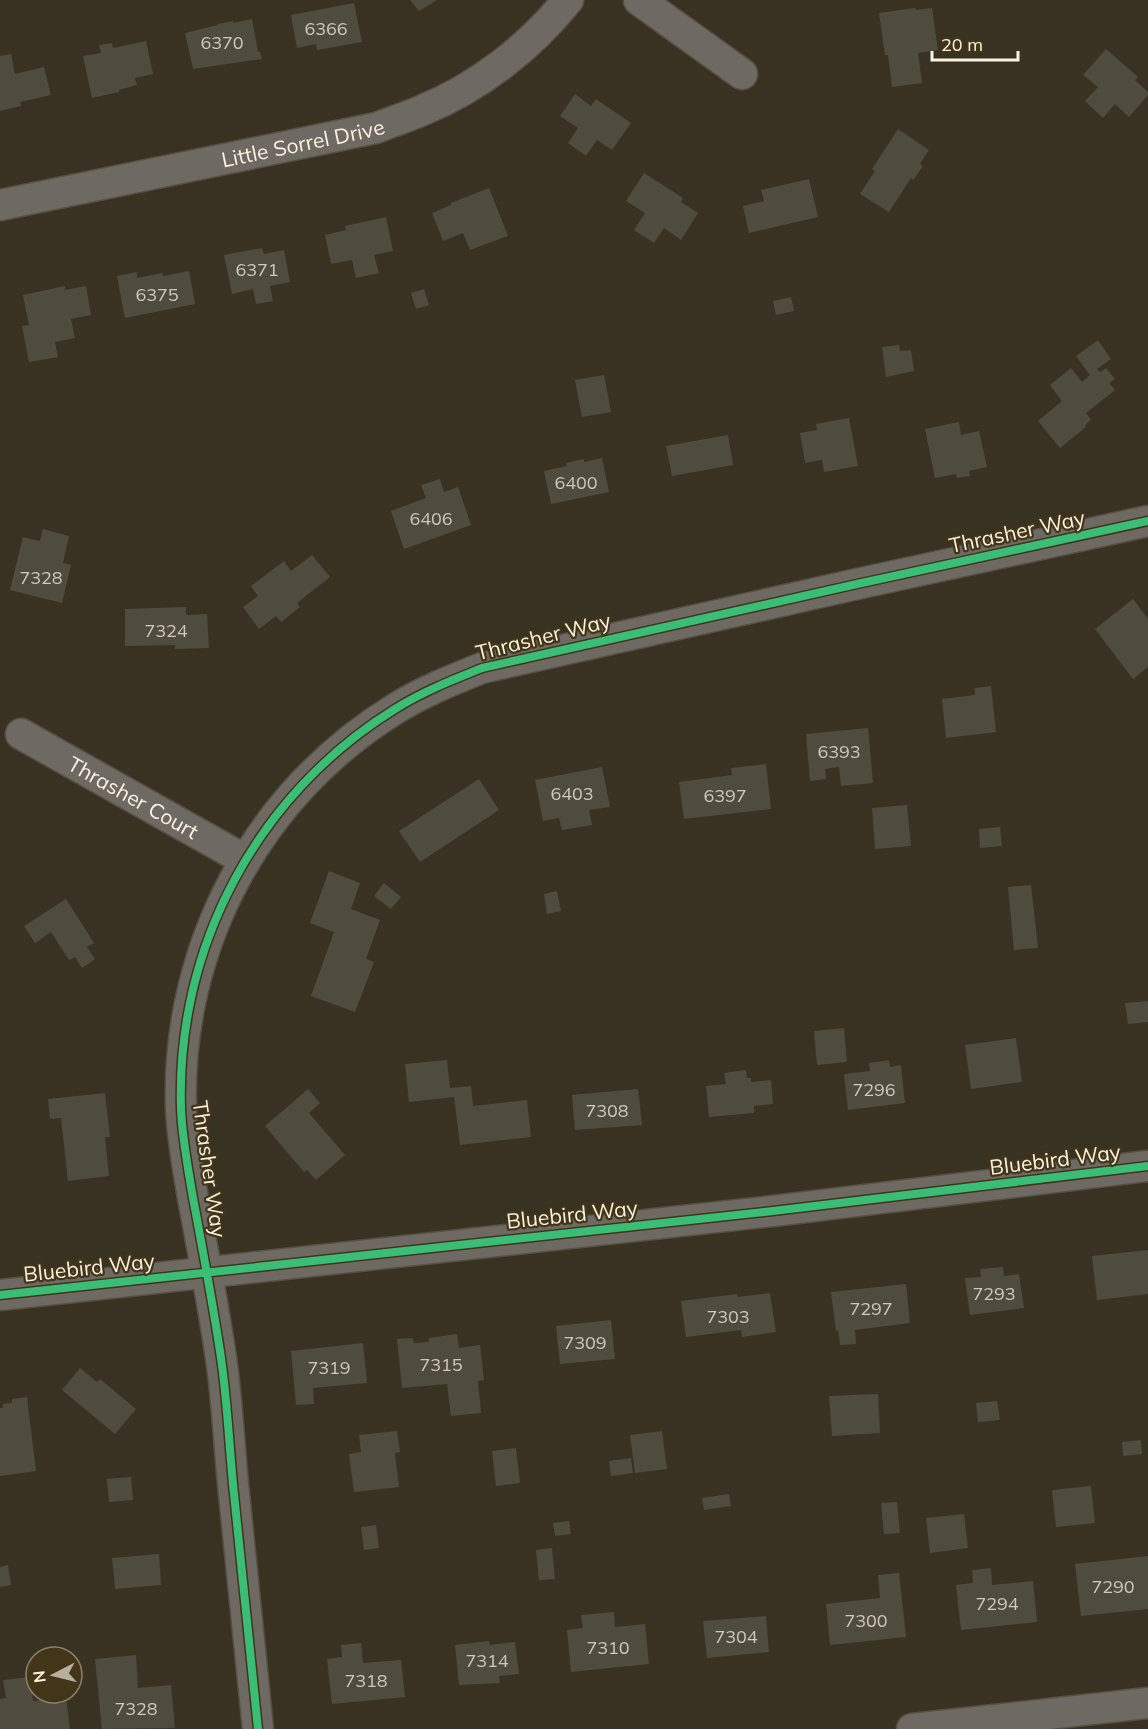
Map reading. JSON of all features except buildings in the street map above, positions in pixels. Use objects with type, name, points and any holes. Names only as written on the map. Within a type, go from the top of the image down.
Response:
[{"type":"street","name":"Little Sorrel Drive","points":[[0,205],[375,128],[425,110],[471,85],[514,55],[552,19],[568,0]]},
{"type":"street","points":[[639,0],[742,74]]},
{"type":"street","name":"Thrasher Way","points":[[258,1729],[221,1359],[186,1154],[181,1111],[181,1057],[190,994],[202,952],[222,902],[245,860],[286,804],[329,758],[362,731],[397,708],[443,683],[482,668],[1148,521]]},
{"type":"street","name":"Thrasher Court","points":[[21,734],[245,860]]},
{"type":"street","name":"Bluebird Way","points":[[0,1295],[773,1211],[1148,1166]]},
{"type":"street","points":[[912,1729],[1148,1702]]},
{"type":"cycle path","points":[[258,1729],[223,1373],[187,1164],[181,1108],[183,1048],[193,990],[210,933],[234,880],[265,830],[303,785],[346,744],[405,703],[482,668],[1148,521]]},
{"type":"cycle path","points":[[0,1295],[773,1211],[1148,1166]]}]
